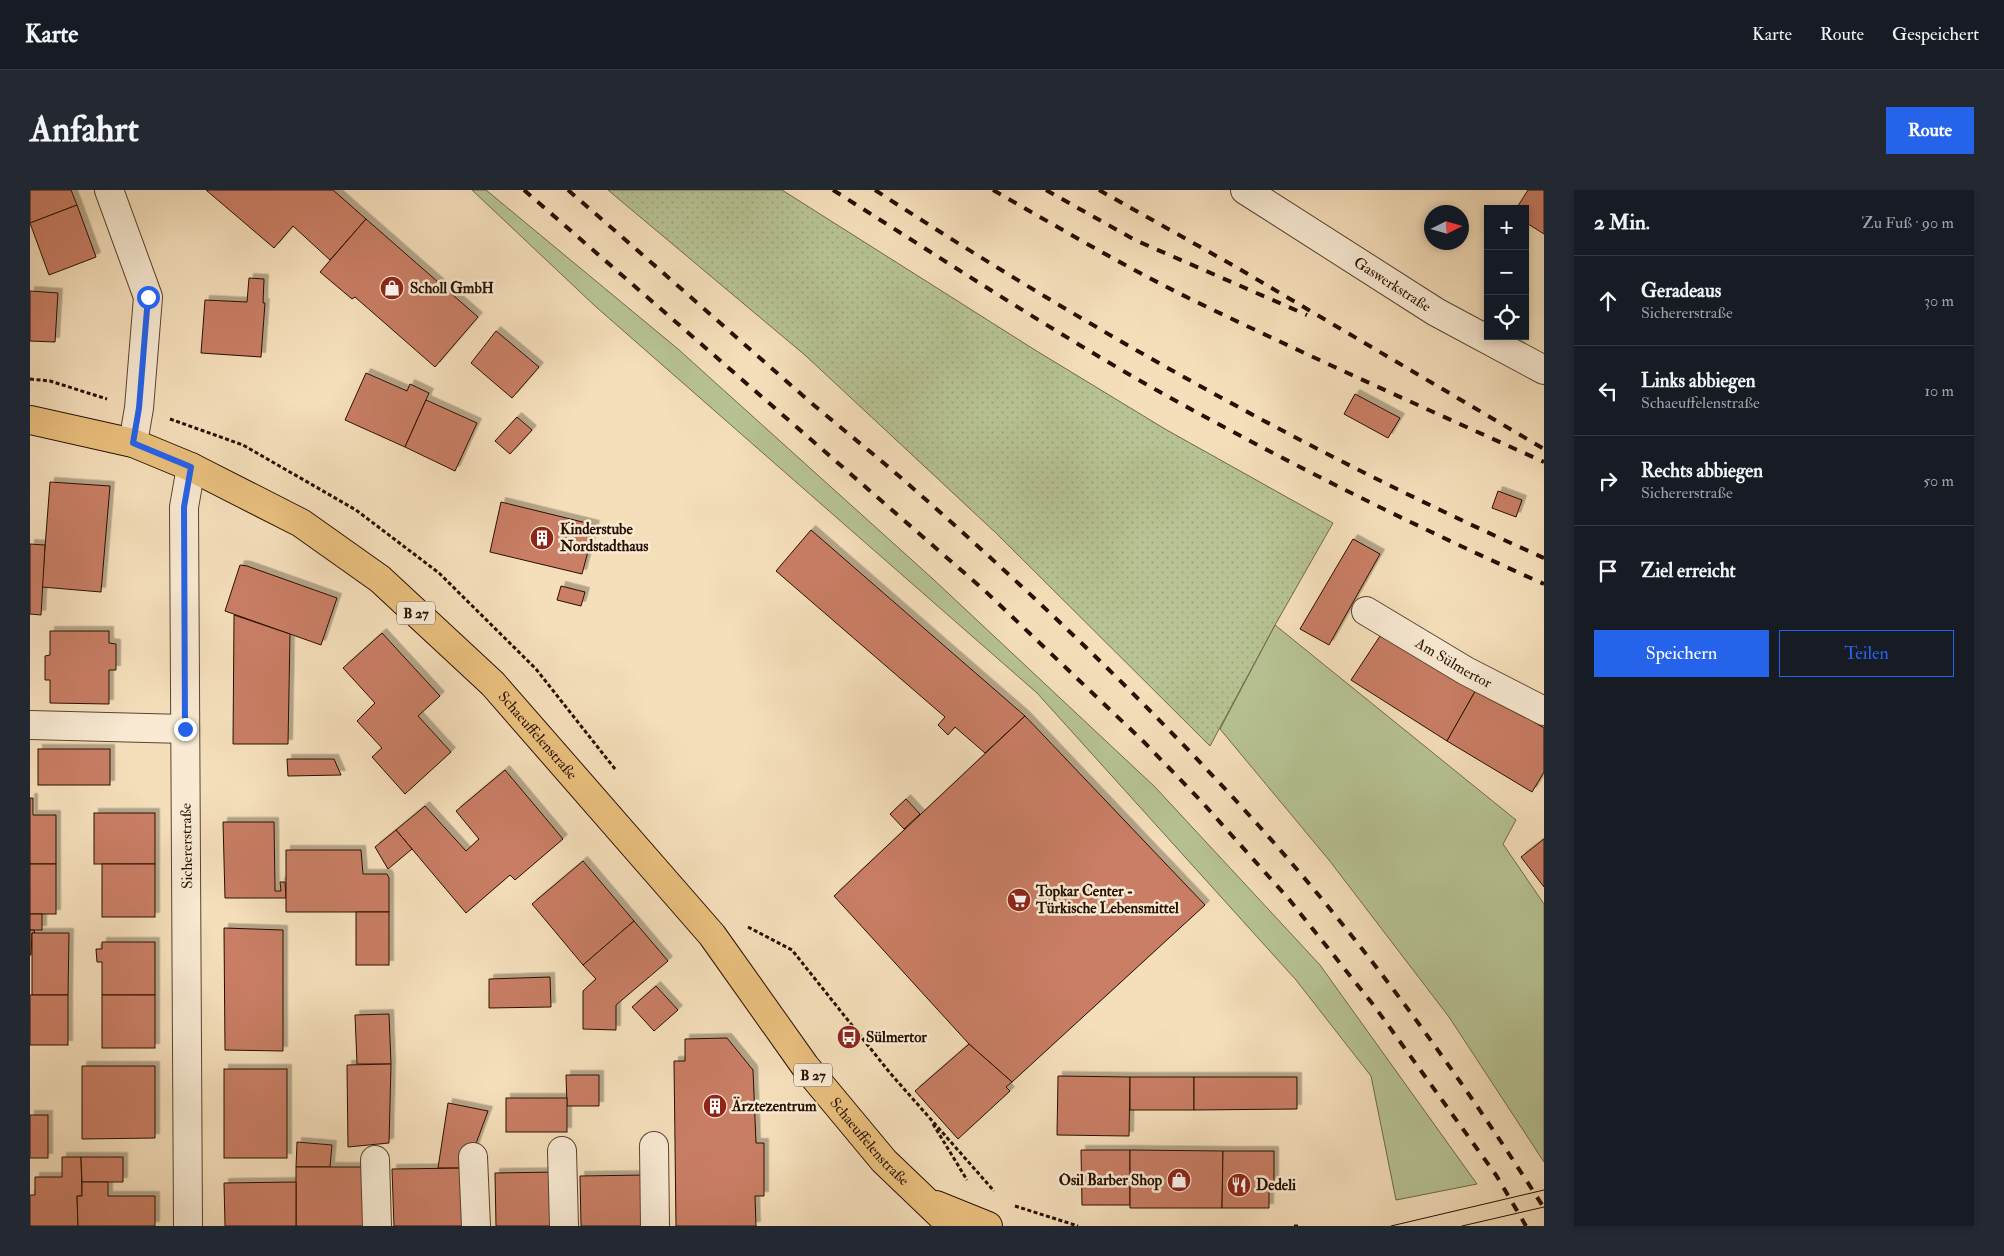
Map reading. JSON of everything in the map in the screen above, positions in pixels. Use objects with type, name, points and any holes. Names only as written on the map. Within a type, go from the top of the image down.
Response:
[{"type":"main road","name":"Schaeuffelenstraße","points":[[30,420],[133,443],[191,467],[301,523],[380,579],[492,684],[712,935],[805,1066],[928,1214],[952,1226]]},
{"type":"main road","name":"B 27","points":[[928,1214],[988,1226]]},
{"type":"street","points":[[108,190],[148,297],[139,408],[133,443]]},
{"type":"street","name":"Gaswerkstraße","points":[[1245,190],[1436,312],[1544,370]]},
{"type":"street","name":"Sichererstraße","points":[[188,1226],[184,507],[191,467]]},
{"type":"street","name":"Am Sülmertor","points":[[1366,611],[1466,671],[1544,712]]},
{"type":"street","points":[[30,726],[185,729]]},
{"type":"street","points":[[654,1146],[655,1226]]},
{"type":"street","points":[[562,1151],[564,1226]]},
{"type":"street","points":[[473,1157],[476,1226]]},
{"type":"street","points":[[376,1160],[377,1226]]},
{"type":"path","points":[[740,923],[792,950],[890,1073],[998,1195]]},
{"type":"path","points":[[928,1117],[969,1184]]},
{"type":"path","points":[[1013,1205],[1065,1224],[1078,1226]]},
{"type":"path","points":[[1294,1226],[1299,1226]]},
{"type":"green space","points":[[472,190],[486,190],[678,349],[933,579],[1155,787],[1320,965],[1477,1184],[1396,1200],[1371,1076],[1296,980],[1037,693],[595,306]]},
{"type":"green space","points":[[608,190],[782,190],[1035,350],[1165,429],[1333,523],[1275,625],[1210,746],[997,534],[806,356]]},
{"type":"green space","points":[[1275,625],[1516,820],[1503,844],[1544,904],[1544,1162],[1449,1017],[1329,860],[1220,729]]},
{"type":"building","points":[[30,190],[71,190],[77,205],[30,223]]},
{"type":"building","points":[[206,190],[333,190],[366,219],[330,260],[293,226],[274,248]]},
{"type":"building","points":[[1528,190],[1544,190],[1544,234],[1529,225],[1529,205],[1519,205]]},
{"type":"building","points":[[77,205],[96,257],[49,275],[30,223]]},
{"type":"building","name":"Scholl GmbH","points":[[366,219],[478,317],[435,367],[355,297],[352,299],[320,272]]},
{"type":"building","points":[[249,278],[264,279],[263,303],[265,303],[261,357],[201,353],[205,300],[247,302]]},
{"type":"building","points":[[30,291],[58,293],[55,342],[30,341]]},
{"type":"building","points":[[496,331],[539,367],[512,398],[471,363]]},
{"type":"building","points":[[366,373],[407,391],[410,384],[429,393],[405,447],[345,420]]},
{"type":"building","points":[[1355,394],[1400,418],[1388,438],[1344,414]]},
{"type":"building","points":[[426,400],[477,423],[455,471],[405,447]]},
{"type":"building","points":[[517,417],[532,430],[510,454],[495,441]]},
{"type":"building","points":[[50,482],[110,486],[101,592],[42,587]]},
{"type":"building","points":[[1498,491],[1522,500],[1516,517],[1492,508]]},
{"type":"building","name":"Kinderstube Nordstadthaus","points":[[501,502],[595,525],[582,574],[490,552]]},
{"type":"building","points":[[811,530],[1025,716],[985,753],[955,727],[948,735],[938,725],[945,717],[776,571]]},
{"type":"building","points":[[1353,539],[1380,554],[1329,645],[1300,629]]},
{"type":"building","points":[[30,544],[45,545],[41,615],[30,614]]},
{"type":"building","points":[[240,565],[337,598],[321,645],[225,611]]},
{"type":"building","points":[[561,586],[585,592],[581,606],[557,600]]},
{"type":"building","points":[[234,615],[290,634],[288,744],[233,744]]},
{"type":"building","points":[[1384,630],[1477,688],[1447,741],[1351,680]]},
{"type":"building","points":[[50,631],[109,631],[109,643],[116,644],[116,670],[109,670],[109,704],[50,703],[50,680],[45,680],[45,656],[50,655]]},
{"type":"building","points":[[382,633],[440,696],[418,716],[451,752],[405,794],[372,757],[382,748],[357,721],[375,703],[343,668]]},
{"type":"building","points":[[1477,688],[1544,728],[1544,772],[1532,792],[1447,741]]},
{"type":"building","name":"Topkar Center - Türkische Lebensmittel","points":[[1025,716],[1205,905],[1012,1082],[969,1044],[834,896]]},
{"type":"building","points":[[38,749],[110,749],[110,785],[38,785]]},
{"type":"building","points":[[287,759],[334,759],[341,775],[288,776]]},
{"type":"building","points":[[505,770],[563,839],[515,880],[510,875],[466,913],[396,830],[425,806],[466,851],[479,839],[456,811]]},
{"type":"building","points":[[30,798],[33,798],[33,815],[56,815],[56,864],[30,864]]},
{"type":"building","points":[[906,799],[920,814],[904,829],[890,814]]},
{"type":"building","points":[[94,813],[155,813],[155,864],[94,864]]},
{"type":"building","points":[[223,822],[274,822],[275,891],[281,891],[280,882],[285,882],[286,898],[225,898]]},
{"type":"building","points":[[396,830],[412,849],[388,869],[375,847]]},
{"type":"building","points":[[1544,839],[1544,887],[1521,857]]},
{"type":"building","points":[[286,850],[361,850],[363,874],[387,874],[389,878],[389,912],[286,912]]},
{"type":"building","points":[[583,861],[634,921],[583,965],[532,904]]},
{"type":"building","points":[[30,864],[56,864],[56,914],[30,914]]},
{"type":"building","points":[[102,864],[155,864],[155,917],[102,917]]},
{"type":"building","points":[[356,912],[389,912],[389,965],[356,965]]},
{"type":"building","points":[[30,914],[42,914],[42,930],[30,930]]},
{"type":"building","points":[[634,921],[668,961],[616,1005],[616,1030],[583,1029],[583,991],[596,979],[583,965]]},
{"type":"building","points":[[224,928],[283,930],[283,1051],[225,1050]]},
{"type":"building","points":[[30,930],[34,930],[35,933],[32,933],[31,955],[30,955]]},
{"type":"building","points":[[32,933],[69,933],[68,995],[32,995]]},
{"type":"building","points":[[102,942],[155,942],[155,995],[102,995],[102,962],[97,962],[96,949],[102,949]]},
{"type":"building","points":[[550,977],[551,1007],[489,1008],[489,979]]},
{"type":"building","points":[[656,986],[678,1010],[654,1031],[632,1007]]},
{"type":"building","points":[[30,995],[68,995],[68,1045],[30,1045]]},
{"type":"building","points":[[102,995],[155,995],[155,1048],[102,1048]]},
{"type":"building","points":[[389,1014],[391,1064],[357,1064],[355,1015]]},
{"type":"building","name":"Ärztezentrum","points":[[727,1038],[753,1070],[756,1143],[764,1143],[764,1196],[755,1196],[756,1226],[676,1226],[674,1061],[685,1061],[685,1039]]},
{"type":"building","points":[[969,1044],[1012,1082],[1006,1087],[1010,1091],[958,1139],[915,1091]]},
{"type":"building","points":[[391,1064],[389,1143],[348,1147],[347,1065]]},
{"type":"building","points":[[82,1066],[155,1066],[155,1138],[82,1139]]},
{"type":"building","points":[[224,1069],[287,1069],[287,1158],[224,1158]]},
{"type":"building","points":[[566,1075],[599,1075],[599,1106],[567,1106]]},
{"type":"building","points":[[1058,1076],[1130,1077],[1129,1136],[1057,1135]]},
{"type":"building","points":[[1130,1077],[1194,1077],[1194,1110],[1130,1110]]},
{"type":"building","points":[[1194,1077],[1297,1077],[1297,1109],[1194,1110]]},
{"type":"building","points":[[506,1098],[567,1098],[567,1132],[506,1132]]},
{"type":"building","points":[[448,1103],[488,1111],[467,1168],[438,1168]]},
{"type":"building","points":[[30,1115],[48,1115],[48,1158],[30,1158]]},
{"type":"building","points":[[297,1142],[332,1145],[330,1167],[296,1167]]},
{"type":"building","points":[[1081,1150],[1130,1150],[1130,1205],[1082,1205]]},
{"type":"building","points":[[1130,1150],[1223,1151],[1222,1208],[1130,1208]]},
{"type":"building","points":[[1223,1151],[1274,1151],[1274,1183],[1269,1183],[1269,1208],[1222,1208]]},
{"type":"building","points":[[62,1157],[81,1157],[82,1196],[77,1196],[78,1226],[30,1226],[30,1195],[35,1195],[35,1177],[62,1177]]},
{"type":"building","points":[[81,1157],[123,1157],[123,1182],[82,1182]]},
{"type":"building","points":[[296,1167],[369,1167],[368,1226],[296,1226]]},
{"type":"building","points":[[467,1168],[468,1226],[394,1226],[392,1169]]},
{"type":"building","points":[[558,1172],[558,1226],[496,1226],[495,1173]]},
{"type":"building","points":[[646,1175],[647,1226],[581,1226],[580,1176]]},
{"type":"building","points":[[82,1182],[108,1182],[108,1196],[155,1196],[155,1226],[78,1226],[77,1196],[82,1196]]},
{"type":"building","points":[[296,1182],[296,1226],[225,1226],[224,1183]]},
{"type":"tram line","points":[[1391,1226],[1544,1190]]},
{"type":"tram line","points":[[1462,1226],[1544,1207]]},
{"type":"railway","points":[[524,190],[984,590],[1144,742],[1201,801],[1288,898],[1375,1007],[1496,1175],[1526,1226]]},
{"type":"railway","points":[[568,190],[953,524],[1088,649],[1175,736],[1259,826],[1373,963],[1479,1108],[1544,1208]]},
{"type":"railway","points":[[833,190],[1040,321],[1167,396],[1354,494],[1544,584]]},
{"type":"railway","points":[[875,190],[1037,292],[1202,387],[1286,433],[1371,476],[1544,558]]},
{"type":"railway","points":[[993,190],[1178,293],[1332,366],[1544,462]]},
{"type":"railway","points":[[1046,190],[1135,240],[1307,315]]},
{"type":"railway","points":[[1099,190],[1236,267],[1544,449]]},
{"type":"place","name":"Scholl GmbH","points":[[392,288]]},
{"type":"place","name":"Kinderstube Nordstadthaus","points":[[542,538]]},
{"type":"place","name":"Topkar Center - Türkische Lebensmittel","points":[[1019,900]]},
{"type":"place","name":"Sülmertor","points":[[849,1037]]},
{"type":"place","name":"Ärztezentrum","points":[[715,1106]]},
{"type":"place","name":"Osil Barber Shop","points":[[1179,1180]]},
{"type":"place","name":"Dedeli","points":[[1239,1185]]},
{"type":"route","points":[[148,297],[139,408],[133,443],[191,467],[184,507],[185,729]]}]
